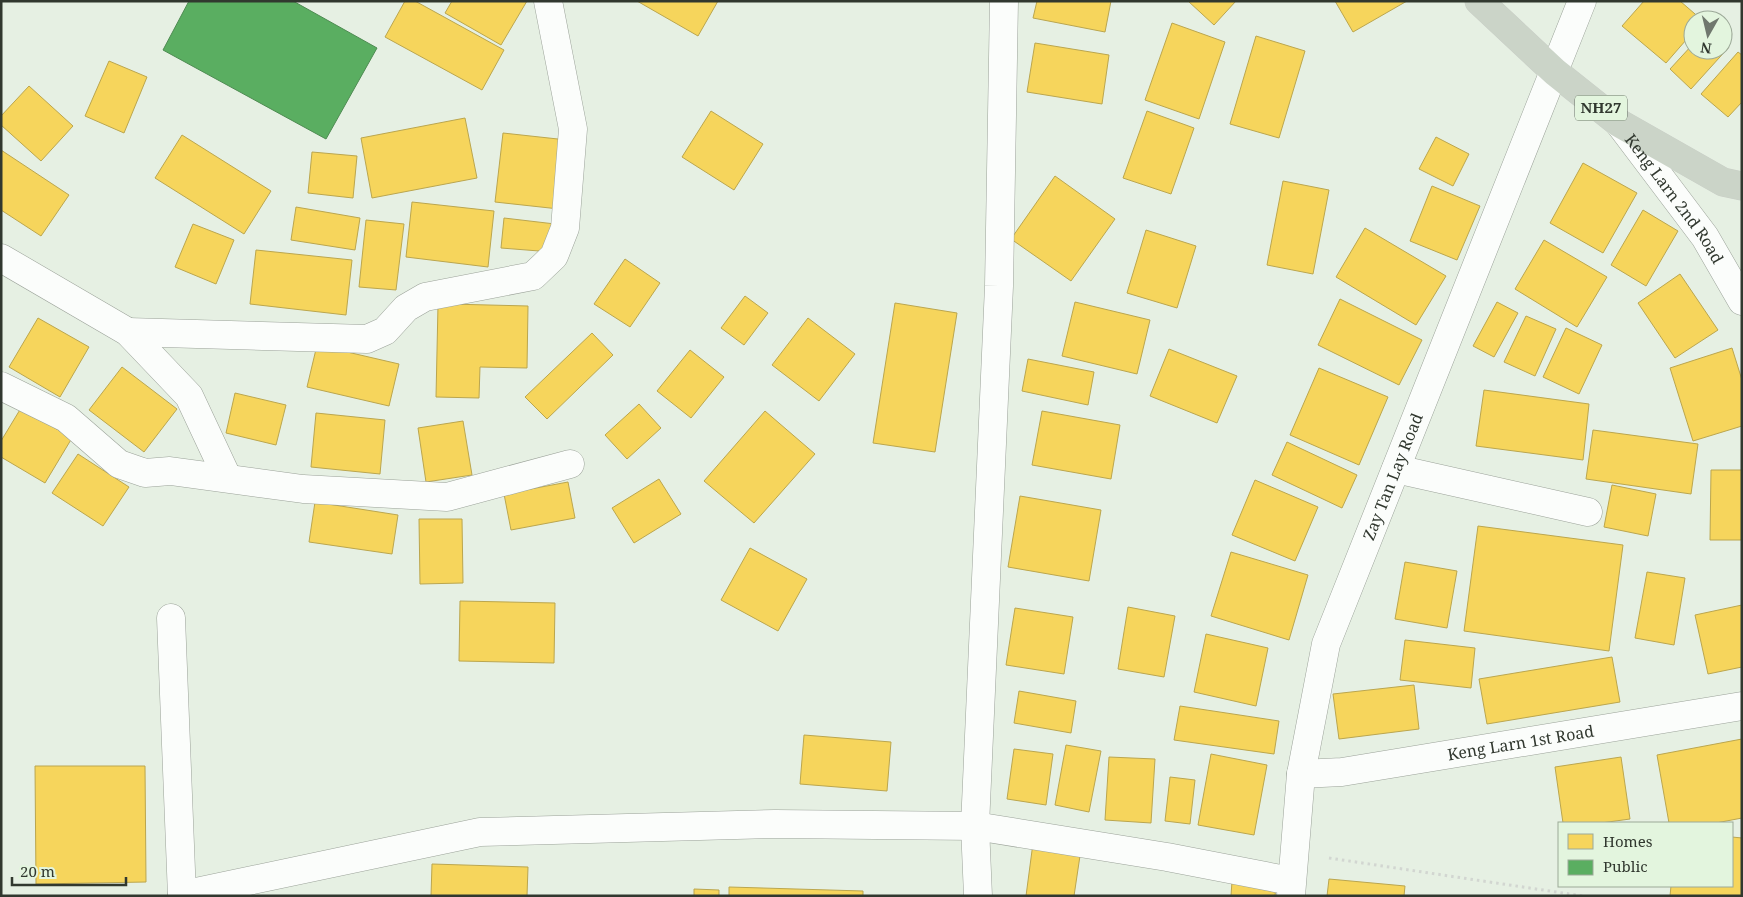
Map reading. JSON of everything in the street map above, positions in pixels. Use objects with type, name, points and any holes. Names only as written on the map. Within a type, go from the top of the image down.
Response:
[{"type":"highway","name":"NH27","points":[[1479,1],[1555,72],[1619,123],[1723,182],[1742,186]]},
{"type":"street","points":[[128,332],[367,338],[385,332],[406,308],[425,296],[533,276],[554,256],[565,228],[573,129],[548,1]]},
{"type":"street","points":[[978,896],[975,826],[999,286],[1004,1]]},
{"type":"street","name":"Zay Tan Lay Road","points":[[1291,888],[1301,774],[1326,644],[1582,1]]},
{"type":"street","name":"Keng Larn 2nd Road","points":[[1619,123],[1705,237],[1742,301]]},
{"type":"street","points":[[1,258],[128,332],[189,396],[227,477]]},
{"type":"street","points":[[1,386],[66,418],[119,464],[145,473],[170,470],[303,489],[447,497],[570,464]]},
{"type":"street","points":[[1396,468],[1588,512]]},
{"type":"street","points":[[171,618],[182,895],[480,832],[774,824],[975,826],[1167,857],[1291,888]]},
{"type":"street","name":"Keng Larn 1st Road","points":[[1301,774],[1342,772],[1742,706]]},
{"type":"path","points":[[1294,852],[1583,896]]},
{"type":"building: Homes","points":[[405,1],[415,1],[504,50],[482,90],[385,37]]},
{"type":"building: Homes","points":[[452,1],[527,1],[501,45],[445,13]]},
{"type":"building: Homes","points":[[637,1],[718,1],[698,36]]},
{"type":"building: Homes","points":[[1037,1],[1111,1],[1105,32],[1033,18]]},
{"type":"building: Homes","points":[[1188,1],[1236,1],[1214,25]]},
{"type":"building: Homes","points":[[1335,1],[1407,1],[1353,32]]},
{"type":"building: Homes","points":[[1644,1],[1680,1],[1690,10],[1683,10],[1683,43],[1666,63],[1622,26]]},
{"type":"building: Homes","points":[[1172,23],[1225,42],[1199,119],[1145,100]]},
{"type":"building: Homes","points":[[1256,36],[1305,51],[1279,138],[1230,124]]},
{"type":"building: Homes","points":[[1035,43],[1109,55],[1102,104],[1027,92]]},
{"type":"building: Homes","points":[[1738,52],[1742,55],[1742,102],[1728,117],[1701,94],[1733,60]]},
{"type":"building: Homes","points":[[1683,55],[1683,60],[1717,60],[1691,89],[1670,69]]},
{"type":"building: Homes","points":[[109,61],[147,77],[124,133],[85,116]]},
{"type":"building: Homes","points":[[29,86],[73,126],[41,161],[1,125],[1,116]]},
{"type":"building: Homes","points":[[711,111],[763,144],[734,190],[682,157]]},
{"type":"building: Homes","points":[[1147,111],[1194,128],[1171,194],[1123,178]]},
{"type":"building: Homes","points":[[465,118],[477,178],[372,198],[361,138]]},
{"type":"building: Homes","points":[[503,133],[567,140],[559,209],[495,202]]},
{"type":"building: Homes","points":[[182,135],[271,191],[244,234],[155,178]]},
{"type":"building: Homes","points":[[1436,137],[1469,154],[1453,186],[1419,169]]},
{"type":"building: Homes","points":[[1,150],[69,195],[41,236],[1,210]]},
{"type":"building: Homes","points":[[312,152],[357,156],[353,198],[308,193]]},
{"type":"building: Homes","points":[[1583,163],[1637,193],[1603,253],[1550,223]]},
{"type":"building: Homes","points":[[1055,176],[1115,219],[1071,281],[1011,239]]},
{"type":"building: Homes","points":[[1283,181],[1329,190],[1313,274],[1267,265]]},
{"type":"building: Homes","points":[[1432,186],[1480,206],[1457,260],[1410,241]]},
{"type":"building: Homes","points":[[412,202],[494,211],[488,267],[406,257]]},
{"type":"building: Homes","points":[[296,207],[360,218],[355,250],[291,240]]},
{"type":"building: Homes","points":[[1643,210],[1678,231],[1646,286],[1611,265]]},
{"type":"building: Homes","points":[[504,218],[555,224],[552,252],[501,248]]},
{"type":"building: Homes","points":[[366,220],[404,224],[396,290],[359,287]]},
{"type":"building: Homes","points":[[193,224],[234,240],[216,284],[175,267]]},
{"type":"building: Homes","points":[[1365,228],[1446,276],[1416,325],[1336,277]]},
{"type":"building: Homes","points":[[1146,230],[1196,246],[1177,308],[1127,293]]},
{"type":"building: Homes","points":[[1544,240],[1607,277],[1577,327],[1515,289]]},
{"type":"building: Homes","points":[[256,250],[352,260],[346,315],[250,304]]},
{"type":"building: Homes","points":[[625,259],[660,283],[630,327],[594,304]]},
{"type":"building: Homes","points":[[1680,274],[1718,330],[1675,358],[1638,303]]},
{"type":"building: Homes","points":[[745,296],[768,313],[744,345],[721,328]]},
{"type":"building: Homes","points":[[1340,299],[1422,340],[1399,385],[1318,345]]},
{"type":"building: Homes","points":[[1075,302],[1150,320],[1137,374],[1062,356]]},
{"type":"building: Homes","points":[[1497,302],[1518,313],[1494,357],[1473,346]]},
{"type":"building: Homes","points":[[895,303],[957,313],[935,452],[873,443]]},
{"type":"building: Homes","points":[[438,305],[528,306],[527,368],[480,367],[479,398],[436,397]]},
{"type":"building: Homes","points":[[1526,316],[1556,329],[1535,376],[1504,362]]},
{"type":"building: Homes","points":[[38,318],[89,347],[60,397],[9,367]]},
{"type":"building: Homes","points":[[808,318],[855,354],[819,401],[772,365]]},
{"type":"building: Homes","points":[[1566,328],[1602,345],[1579,394],[1543,377]]},
{"type":"building: Homes","points":[[592,333],[613,355],[547,419],[525,397]]},
{"type":"building: Homes","points":[[317,345],[399,364],[389,406],[307,387]]},
{"type":"building: Homes","points":[[1732,348],[1742,380],[1742,426],[1693,441],[1670,368]]},
{"type":"building: Homes","points":[[1169,349],[1237,376],[1217,423],[1150,396]]},
{"type":"building: Homes","points":[[690,350],[724,377],[691,418],[657,391]]},
{"type":"building: Homes","points":[[1028,359],[1094,372],[1088,405],[1022,391]]},
{"type":"building: Homes","points":[[122,367],[177,409],[144,452],[89,410]]},
{"type":"building: Homes","points":[[1319,368],[1388,397],[1359,465],[1290,435]]},
{"type":"building: Homes","points":[[1484,390],[1589,404],[1583,460],[1476,446]]},
{"type":"building: Homes","points":[[235,393],[286,405],[276,445],[226,433]]},
{"type":"building: Homes","points":[[639,404],[661,428],[627,459],[605,435]]},
{"type":"building: Homes","points":[[21,408],[72,438],[45,483],[1,457],[1,441]]},
{"type":"building: Homes","points":[[765,411],[815,454],[754,523],[704,481]]},
{"type":"building: Homes","points":[[1042,411],[1120,425],[1111,479],[1032,465]]},
{"type":"building: Homes","points":[[316,413],[385,420],[380,474],[311,467]]},
{"type":"building: Homes","points":[[463,421],[472,475],[426,482],[418,428]]},
{"type":"building: Homes","points":[[1593,430],[1698,444],[1691,494],[1586,479]]},
{"type":"building: Homes","points":[[1287,442],[1357,475],[1342,508],[1272,475]]},
{"type":"building: Homes","points":[[78,454],[129,487],[103,526],[52,493]]},
{"type":"building: Homes","points":[[1711,470],[1742,470],[1742,540],[1710,540]]},
{"type":"building: Homes","points":[[659,479],[681,514],[634,543],[612,508]]},
{"type":"building: Homes","points":[[1255,480],[1318,507],[1295,561],[1232,535]]},
{"type":"building: Homes","points":[[568,482],[575,518],[511,530],[504,494]]},
{"type":"building: Homes","points":[[1612,485],[1656,494],[1648,536],[1604,527]]},
{"type":"building: Homes","points":[[1020,496],[1101,510],[1089,581],[1008,567]]},
{"type":"building: Homes","points":[[315,502],[398,515],[392,554],[309,542]]},
{"type":"building: Homes","points":[[419,519],[462,519],[463,583],[420,584]]},
{"type":"building: Homes","points":[[1478,526],[1623,545],[1609,651],[1464,631]]},
{"type":"building: Homes","points":[[750,548],[807,579],[778,631],[721,600]]},
{"type":"building: Homes","points":[[1231,552],[1308,575],[1289,640],[1211,616]]},
{"type":"building: Homes","points":[[1405,562],[1457,571],[1447,628],[1395,619]]},
{"type":"building: Homes","points":[[1647,572],[1685,578],[1674,645],[1635,638]]},
{"type":"building: Homes","points":[[460,601],[555,603],[554,663],[459,661]]},
{"type":"building: Homes","points":[[1742,605],[1742,667],[1708,674],[1695,615]]},
{"type":"building: Homes","points":[[1128,607],[1175,616],[1164,677],[1118,669]]},
{"type":"building: Homes","points":[[1015,608],[1073,617],[1064,674],[1006,665]]},
{"type":"building: Homes","points":[[1206,634],[1268,648],[1256,706],[1194,692]]},
{"type":"building: Homes","points":[[1405,640],[1475,648],[1471,688],[1400,680]]},
{"type":"building: Homes","points":[[1612,657],[1620,702],[1487,724],[1479,679]]},
{"type":"building: Homes","points":[[1414,685],[1419,729],[1339,739],[1333,694]]},
{"type":"building: Homes","points":[[1019,691],[1076,701],[1071,733],[1014,723]]},
{"type":"building: Homes","points":[[1180,706],[1279,721],[1274,754],[1174,740]]},
{"type":"building: Homes","points":[[804,735],[891,742],[887,791],[800,784]]},
{"type":"building: Homes","points":[[1742,739],[1742,818],[1721,822],[1669,822],[1657,755]]},
{"type":"building: Homes","points":[[1066,745],[1101,751],[1089,812],[1055,805]]},
{"type":"building: Homes","points":[[1014,749],[1053,754],[1046,805],[1007,799]]},
{"type":"building: Homes","points":[[1211,754],[1267,765],[1254,835],[1198,825]]},
{"type":"building: Homes","points":[[1109,757],[1155,759],[1151,823],[1105,820]]},
{"type":"building: Homes","points":[[1621,757],[1630,819],[1608,822],[1563,822],[1555,767]]},
{"type":"building: Homes","points":[[35,766],[145,766],[146,882],[36,884]]},
{"type":"building: Homes","points":[[1170,777],[1195,780],[1190,824],[1165,821]]},
{"type":"building: Homes","points":[[1733,837],[1742,838],[1742,896],[1670,896],[1671,887],[1733,887]]},
{"type":"building: Homes","points":[[1033,843],[1081,849],[1074,896],[1026,896]]},
{"type":"building: Homes","points":[[432,864],[528,867],[527,896],[431,896]]},
{"type":"building: Homes","points":[[1329,879],[1405,886],[1404,896],[1327,896]]},
{"type":"building: Homes","points":[[1232,881],[1276,885],[1275,896],[1231,896]]},
{"type":"building: Homes","points":[[729,887],[863,891],[863,896],[729,896]]},
{"type":"building: Homes","points":[[694,889],[719,890],[719,896],[694,896]]},
{"type":"building: Public","points":[[189,1],[293,1],[377,48],[326,139],[163,50]]}]
